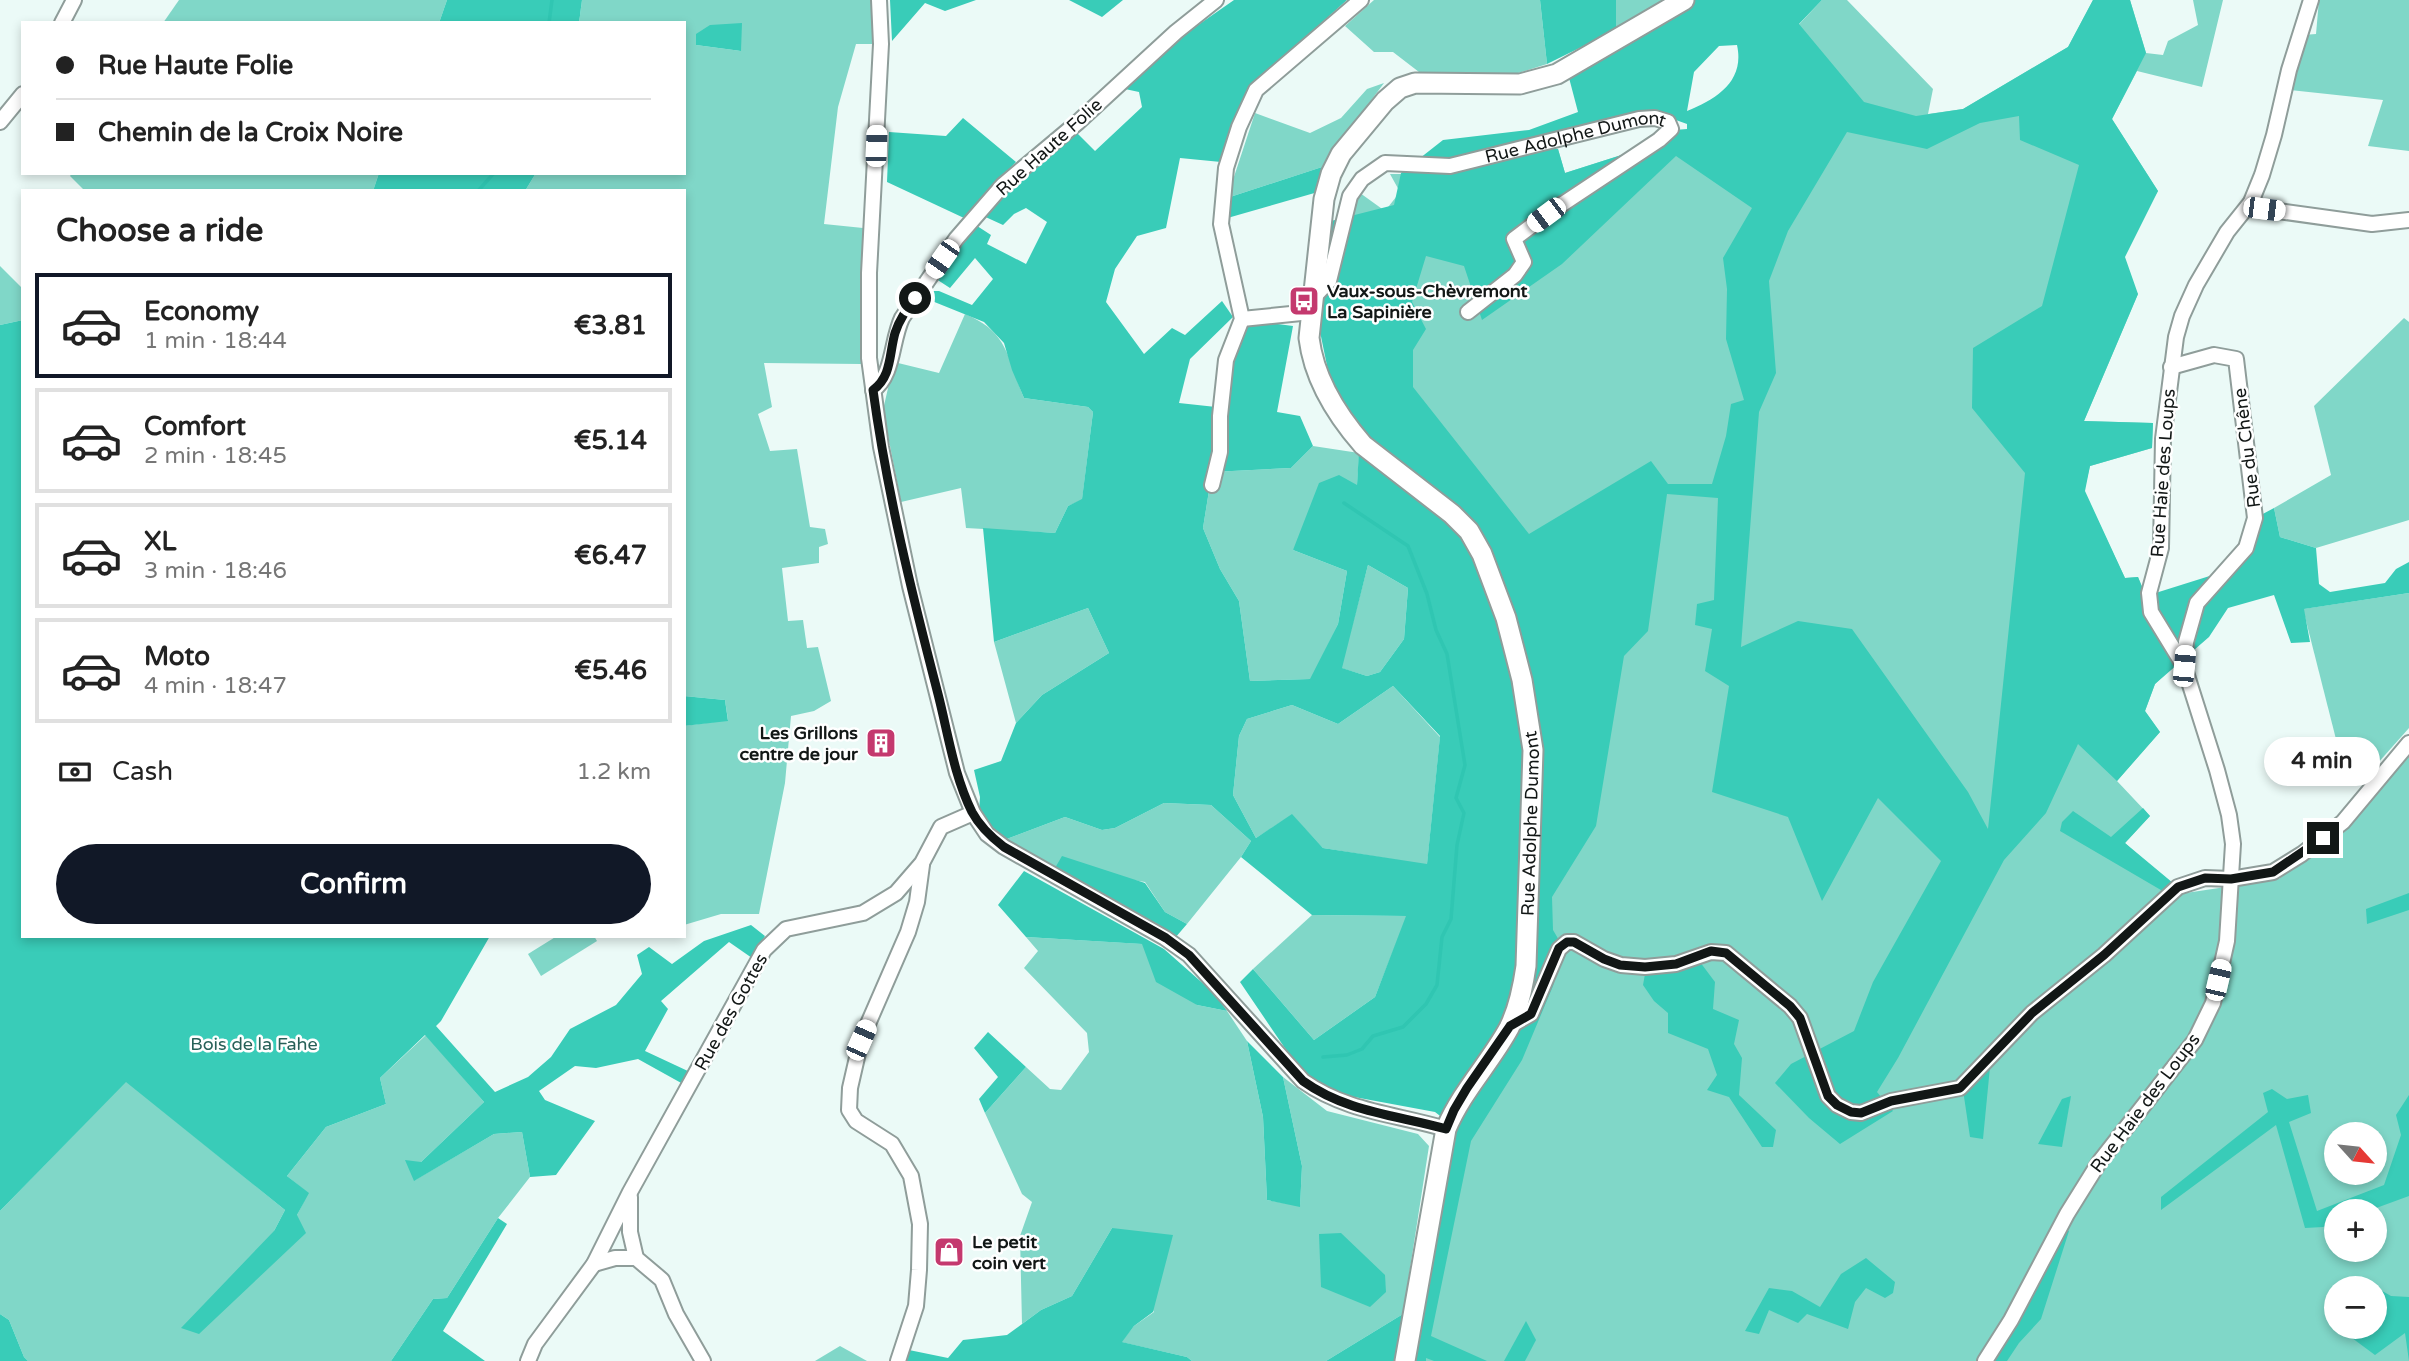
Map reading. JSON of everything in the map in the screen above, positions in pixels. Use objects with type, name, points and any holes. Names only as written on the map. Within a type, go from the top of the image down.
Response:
[{"type":"main road","name":"Rue Adolphe Dumont","points":[[1405,1361],[1446,1129],[1467,1088],[1510,1026],[1520,1000],[1526,965],[1533,750],[1524,691],[1506,618],[1482,554],[1469,531],[1452,514],[1363,445],[1334,407],[1312,361],[1309,338],[1324,199],[1331,174],[1341,154],[1392,94],[1408,85],[1428,81],[1520,85],[1541,80],[1557,74],[1684,0]]},
{"type":"street","points":[[63,21],[74,0]]},
{"type":"street","points":[[879,0],[881,44],[869,273],[869,358],[881,447],[910,586],[957,773],[972,813],[987,834],[1004,847],[1154,932],[1189,955],[1303,1081],[1323,1095],[1342,1104],[1446,1129]]},
{"type":"street","name":"Rue Haute Folie","points":[[873,390],[882,384],[886,376],[895,332],[901,318],[956,239],[1003,185],[1216,0]]},
{"type":"street","points":[[1212,485],[1220,452],[1220,416],[1226,359],[1242,319],[1221,224],[1226,168],[1239,127],[1256,90],[1361,0]]},
{"type":"street","name":"Rue Haie des Loups","points":[[1985,1361],[2011,1320],[2067,1214],[2100,1161],[2195,1040],[2213,1003],[2224,954],[2233,844],[2229,815],[2217,770],[2184,666],[2151,612],[2149,604],[2149,593],[2161,548],[2163,439],[2171,367],[2182,316],[2196,285],[2227,232],[2251,202],[2262,175],[2289,70],[2311,0]]},
{"type":"street","points":[[0,122],[21,96]]},
{"type":"street","name":"Rue Adolphe Dumont","points":[[1312,305],[1329,281],[1350,196],[1362,179],[1385,163],[1450,166],[1639,119],[1656,118],[1668,122],[1671,129],[1659,140],[1514,239],[1524,262],[1515,275],[1468,312]]},
{"type":"street","points":[[2251,202],[2264,209],[2372,224],[2409,220]]},
{"type":"street","points":[[1242,319],[1312,305]]},
{"type":"street","name":"Rue du Chêne","points":[[2171,367],[2214,355],[2236,359],[2255,518],[2246,548],[2197,603],[2186,642],[2184,666]]},
{"type":"street","points":[[1510,1026],[1531,1014],[1559,948],[1567,942],[1574,942],[1620,965],[1645,967],[1676,964],[1711,951],[1726,953],[1790,1006],[1800,1018],[1828,1096],[1837,1105],[1851,1112],[1861,1113],[1891,1101],[1960,1088],[2032,1013],[2104,955],[2178,887],[2205,878],[2231,879],[2273,872],[2302,854],[2343,822],[2409,743]]},
{"type":"street","name":"Rue des Gottes","points":[[528,1361],[535,1344],[594,1264],[765,950],[786,929],[863,913],[896,893],[922,863],[941,827],[972,813]]},
{"type":"street","points":[[898,1361],[916,1306],[920,1224],[911,1176],[892,1144],[856,1121],[849,1110],[850,1088],[861,1040],[908,933],[917,902],[922,863]]},
{"type":"street","name":"Rue des Gottes","points":[[631,1192],[630,1232],[636,1258]]},
{"type":"street","points":[[594,1264],[615,1258],[636,1258],[663,1280],[676,1314],[703,1361]]},
{"type":"green space","points":[[179,0],[447,0],[440,21],[164,21]]},
{"type":"green space","points":[[447,0],[582,0],[579,21],[440,21]]},
{"type":"green space","points":[[582,0],[872,0],[874,44],[856,44],[838,107],[824,224],[863,228],[861,364],[764,363],[772,407],[758,414],[770,451],[797,449],[810,527],[825,529],[828,544],[819,547],[819,563],[782,568],[788,621],[803,620],[807,648],[818,647],[831,701],[814,711],[791,716],[785,783],[759,914],[721,914],[686,924],[686,726],[728,720],[725,700],[686,696],[686,189],[526,189],[535,175],[686,175],[686,21],[579,21]],"holes":[[[696,34],[741,51],[696,45]]]},
{"type":"green space","points":[[890,0],[976,0],[945,11],[925,3],[892,41]]},
{"type":"green space","points":[[1069,0],[1123,0],[1102,17]]},
{"type":"green space","points":[[1234,0],[1347,0],[1253,84],[1221,162],[1180,158],[1166,228],[1137,236],[1115,269],[1106,302],[1144,354],[1172,328],[1185,335],[1222,301],[1233,317],[1190,359],[1179,403],[1216,407],[1247,320],[1293,326],[1277,412],[1300,416],[1313,446],[1291,468],[1212,472],[1203,528],[1220,569],[1239,601],[1250,681],[1310,679],[1338,624],[1347,571],[1293,550],[1319,483],[1339,475],[1357,485],[1360,432],[1331,385],[1318,322],[1327,222],[1394,205],[1401,173],[1443,140],[1529,130],[1578,112],[1568,74],[1693,0],[1822,0],[1799,24],[1864,102],[1916,116],[1963,109],[2068,47],[2093,0],[2130,0],[2146,53],[2112,119],[2158,191],[2125,257],[2138,294],[2084,421],[2153,423],[2152,448],[2090,466],[2085,491],[2125,578],[2138,577],[2146,596],[2216,574],[2247,547],[2259,516],[2274,508],[2280,537],[2316,548],[2319,584],[2330,592],[2385,583],[2396,569],[2409,562],[2409,593],[2304,609],[2310,642],[2291,643],[2274,595],[2228,608],[2209,637],[2155,684],[2145,711],[2160,732],[2117,781],[2078,744],[2046,813],[2004,860],[1877,1092],[1893,1111],[1840,1144],[1809,1118],[1775,1083],[1791,1064],[1854,1031],[1873,982],[1941,861],[1878,798],[1822,901],[1788,817],[1712,792],[1729,686],[1705,671],[1712,629],[1695,625],[1697,604],[1714,600],[1718,498],[1667,494],[1648,631],[1624,656],[1596,826],[1552,897],[1553,930],[1563,947],[1553,986],[1522,1060],[1471,1141],[1431,1336],[1487,1361],[1434,1361],[1426,1358],[1426,1361],[1416,1361],[1452,1125],[1435,1112],[1338,1094],[1315,1080],[1295,1063],[1240,982],[1253,969],[1314,1040],[1375,997],[1406,916],[1312,915],[1241,857],[1251,841],[1211,805],[1164,803],[1115,828],[1102,830],[1065,817],[1004,840],[979,812],[980,797],[974,770],[1001,761],[1016,723],[1042,695],[1109,653],[1088,608],[994,642],[983,528],[1055,533],[1068,506],[1082,499],[1093,412],[1088,407],[1024,398],[1004,343],[984,322],[927,299],[930,291],[939,291],[972,305],[993,279],[975,258],[950,288],[930,275],[971,222],[991,235],[987,244],[1026,264],[1047,222],[1026,208],[1014,214],[1003,225],[979,214],[1072,128],[1095,151],[1142,107],[1139,92],[1125,89],[1178,39]],"holes":[[[1737,45],[1737,69],[1733,79],[1709,101],[1687,111],[1694,72],[1719,46]],[[1662,115],[1687,124],[1687,129],[1675,130],[1634,151],[1565,173],[1558,149],[1531,141]],[[2019,116],[2020,140],[2079,165],[2042,306],[1973,348],[1972,408],[2025,473],[1988,829],[1968,792],[1852,629],[1798,621],[1741,647],[1759,412],[1776,373],[1769,281],[1788,231],[1847,132],[1927,149],[1980,123]],[[1676,156],[1752,208],[1723,258],[1727,289],[1726,339],[1744,400],[1731,404],[1726,436],[1712,484],[1668,484],[1651,461],[1529,534],[1413,387],[1413,350],[1426,329],[1412,302],[1426,256],[1464,266],[1482,320],[1562,264]],[[1368,565],[1408,588],[1404,639],[1380,672],[1367,676],[1342,668]],[[1393,686],[1440,736],[1427,864],[1323,848],[1292,814],[1256,838],[1233,795],[1239,736],[1247,719],[1292,705],[1338,724]]]},
{"type":"green space","points":[[1374,0],[1540,0],[1547,64],[1512,75],[1419,72],[1393,52],[1374,52],[1345,26]]},
{"type":"green space","points":[[1540,0],[1616,0],[1616,30],[1547,64]]},
{"type":"green space","points":[[1616,0],[1667,0],[1616,30]]},
{"type":"green space","points":[[1822,0],[1847,0],[1933,89],[1928,114],[1963,109],[2068,47],[2093,0],[2130,0],[2146,53],[2163,55],[2168,41],[2198,25],[2193,0],[2223,0],[2202,87],[2137,71],[2112,119],[2158,191],[2114,263],[2138,294],[2084,421],[2153,423],[2152,448],[2090,466],[2084,491],[2125,578],[2138,577],[2173,666],[2155,684],[2145,711],[2160,732],[2117,781],[2150,816],[2125,843],[2179,894],[2279,879],[2347,823],[2409,755],[2409,1361],[1417,1361],[1543,741],[1359,455],[1357,485],[1293,550],[1347,571],[1338,624],[1311,679],[1250,681],[1239,601],[1220,569],[1203,528],[1212,472],[1291,468],[1313,446],[1359,453],[1318,322],[1360,193],[1385,211],[1400,192],[1390,174],[1448,174],[1558,149],[1565,173],[1634,151],[1676,155]]},
{"type":"green space","points":[[2319,0],[2409,0],[2409,151],[2368,146],[2383,100],[2290,90],[2303,35],[2316,34]]},
{"type":"green space","points":[[742,23],[741,51],[696,45],[696,34],[710,25]]},
{"type":"green space","points":[[1384,83],[1322,167],[1227,198],[1255,113],[1310,133],[1341,118],[1367,89]]},
{"type":"green space","points":[[963,118],[1016,162],[964,218],[887,182],[889,132],[946,136]]},
{"type":"green space","points":[[1322,167],[1318,192],[1224,219],[1227,198]]},
{"type":"green space","points":[[378,175],[374,189],[83,189],[70,176]]},
{"type":"green space","points":[[378,175],[535,175],[526,189],[374,189]]},
{"type":"green space","points":[[0,266],[21,287],[21,320],[0,325]]},
{"type":"green space","points":[[965,314],[979,321],[999,338],[1024,398],[1088,407],[1093,412],[1082,500],[1068,506],[1055,533],[966,528],[961,488],[901,502],[883,410],[894,362],[939,373]]},
{"type":"green space","points":[[2404,318],[2409,322],[2409,520],[2316,548],[2280,537],[2274,508],[2331,475],[2314,406]]},
{"type":"green space","name":"Bois de la Fahe","points":[[21,320],[21,938],[489,938],[436,1026],[495,1092],[528,1077],[551,1057],[570,1029],[616,1005],[642,974],[637,955],[649,947],[672,964],[704,941],[751,925],[765,936],[752,958],[729,942],[661,1001],[668,1009],[645,1051],[690,1072],[683,1084],[638,1059],[596,1068],[575,1066],[539,1091],[545,1100],[595,1121],[556,1175],[530,1177],[522,1132],[494,1134],[414,1181],[405,1160],[421,1162],[484,1102],[425,1035],[380,1078],[386,1104],[326,1127],[287,1176],[309,1193],[297,1215],[306,1233],[199,1334],[181,1328],[274,1231],[285,1210],[126,1082],[0,1211],[0,325]]},
{"type":"green space","points":[[1368,565],[1408,588],[1404,639],[1380,672],[1367,676],[1341,668]]},
{"type":"green space","points":[[2409,593],[2409,728],[2361,782],[2339,751],[2303,609]]},
{"type":"green space","points":[[1088,608],[1109,653],[1042,695],[1016,723],[994,642]]},
{"type":"green space","points":[[1393,686],[1440,737],[1427,865],[1323,848],[1292,815],[1256,838],[1233,795],[1239,736],[1247,719],[1292,705],[1338,724]]},
{"type":"green space","points":[[686,696],[725,700],[728,721],[686,726]]},
{"type":"green space","points":[[1164,803],[1211,805],[1251,841],[1187,924],[1165,912],[1145,882],[1055,868],[1004,840],[1065,817],[1102,830],[1115,828]]},
{"type":"green space","points":[[2143,808],[2150,816],[2125,843],[2173,883],[2166,893],[2060,831],[2062,822],[2073,811],[2111,837]]},
{"type":"green space","points":[[1062,856],[1145,883],[1165,912],[1187,924],[1175,938],[1055,868]]},
{"type":"green space","points":[[1024,871],[1164,949],[1215,994],[1227,1011],[1197,1005],[1156,982],[1142,944],[1026,937],[998,905]]},
{"type":"green space","points":[[2409,893],[2409,910],[2367,924],[2366,909]]},
{"type":"green space","points":[[1312,915],[1407,916],[1375,997],[1314,1040],[1253,969]]},
{"type":"green space","points":[[1026,937],[1143,944],[1197,1005],[1227,1011],[1247,1041],[1263,1117],[1267,1200],[1300,1206],[1302,1166],[1283,1077],[1327,1111],[1418,1134],[1429,1146],[1403,1314],[1326,1361],[1192,1361],[1187,1357],[1121,1342],[1134,1326],[1154,1312],[1112,1228],[1072,1296],[1041,1310],[1022,1324],[1020,1236],[1032,1202],[1022,1194],[985,1113],[1026,1067],[1050,1089],[1061,1090],[1089,1052],[1087,1033],[1024,968],[1038,951]]},
{"type":"green space","points":[[554,938],[595,938],[597,941],[541,976],[528,954]]},
{"type":"green space","points":[[1691,950],[1715,982],[1713,1009],[1739,1020],[1734,1044],[1742,1058],[1739,1095],[1776,1130],[1773,1147],[1762,1147],[1729,1097],[1707,1090],[1717,1075],[1708,1049],[1668,1033],[1668,1013],[1654,1001],[1643,985],[1647,963],[1676,958]]},
{"type":"green space","points":[[988,1032],[1026,1067],[985,1113],[979,1099],[998,1077],[974,1048]]},
{"type":"green space","points":[[426,1035],[484,1102],[421,1162],[415,1180],[494,1134],[522,1132],[530,1177],[498,1218],[447,1298],[433,1299],[391,1361],[28,1361],[24,1357],[9,1320],[0,1314],[0,1211],[126,1081],[285,1210],[274,1231],[297,1215],[308,1193],[287,1176],[326,1127],[386,1104],[380,1078]]},
{"type":"green space","points":[[1247,1041],[1283,1077],[1302,1166],[1300,1207],[1267,1200],[1263,1117]]},
{"type":"green space","points":[[1990,1067],[1983,1139],[1970,1137],[1963,1090]]},
{"type":"green space","points":[[2272,1089],[2287,1099],[2308,1095],[2311,1113],[2289,1122],[2317,1211],[2324,1208],[2324,1227],[2305,1228],[2276,1125],[2161,1210],[2161,1197],[2268,1112],[2263,1093]]},
{"type":"green space","points":[[2409,1095],[2409,1196],[2387,1204],[2387,1199],[2348,1199],[2387,1185],[2387,1176],[2401,1135],[2396,1115]]},
{"type":"green space","points":[[2071,1096],[2062,1147],[2038,1144],[2062,1099]]},
{"type":"green space","points":[[498,1218],[507,1224],[443,1331],[485,1361],[391,1361],[433,1299],[447,1298]]},
{"type":"green space","points":[[1112,1228],[1173,1235],[1153,1312],[1134,1326],[1122,1342],[1187,1357],[1192,1361],[903,1361],[909,1350],[948,1358],[963,1340],[1007,1335],[1041,1310],[1072,1296]]},
{"type":"green space","points":[[2063,1228],[2069,1231],[2041,1319],[2007,1361],[1989,1361]]},
{"type":"green space","points":[[1341,1233],[1385,1275],[1386,1292],[1370,1307],[1321,1287],[1319,1234]]},
{"type":"green space","points":[[1866,1258],[1895,1282],[1893,1293],[1885,1298],[1866,1288],[1855,1302],[1848,1329],[1807,1314],[1798,1323],[1769,1310],[1759,1334],[1745,1331],[1769,1288],[1792,1291],[1820,1307],[1841,1274]]},
{"type":"green space","points":[[2387,1294],[2409,1297],[2409,1361],[2405,1333],[2375,1355],[2353,1339],[2387,1339]]},
{"type":"green space","points":[[0,1314],[9,1320],[28,1361],[0,1361]]},
{"type":"green space","points":[[1403,1314],[1398,1361],[1326,1361]]},
{"type":"green space","points":[[1526,1321],[1536,1340],[1525,1361],[1504,1361]]},
{"type":"green space","points":[[840,1346],[867,1361],[815,1361]]},
{"type":"waterway","points":[[549,21],[552,0]]},
{"type":"waterway","points":[[480,189],[492,175]]},
{"type":"waterway","points":[[1323,1057],[1347,1055],[1362,1049],[1373,1036],[1403,1027],[1426,1004],[1437,985],[1442,937],[1451,919],[1457,845],[1464,813],[1456,798],[1465,765],[1447,654],[1436,630],[1427,594],[1408,546],[1344,503]]},
{"type":"place","name":"Vaux-sous-Chèvremont La Sapinière","points":[[1304,301]]},
{"type":"place","name":"Les Grillons centre de jour","points":[[881,743]]},
{"type":"place","name":"Le petit coin vert","points":[[949,1252]]},
{"type":"route","points":[[915,298],[895,332],[886,376],[882,384],[873,390],[881,447],[910,586],[957,773],[972,813],[987,834],[1004,847],[1166,938],[1189,955],[1303,1081],[1342,1104],[1446,1129],[1467,1088],[1510,1026],[1531,1014],[1559,948],[1567,942],[1574,942],[1620,965],[1645,967],[1676,964],[1711,951],[1726,953],[1790,1006],[1800,1018],[1828,1096],[1837,1105],[1851,1112],[1861,1113],[1891,1101],[1960,1088],[2032,1013],[2104,955],[2178,887],[2205,878],[2231,879],[2273,872],[2323,838]]}]
